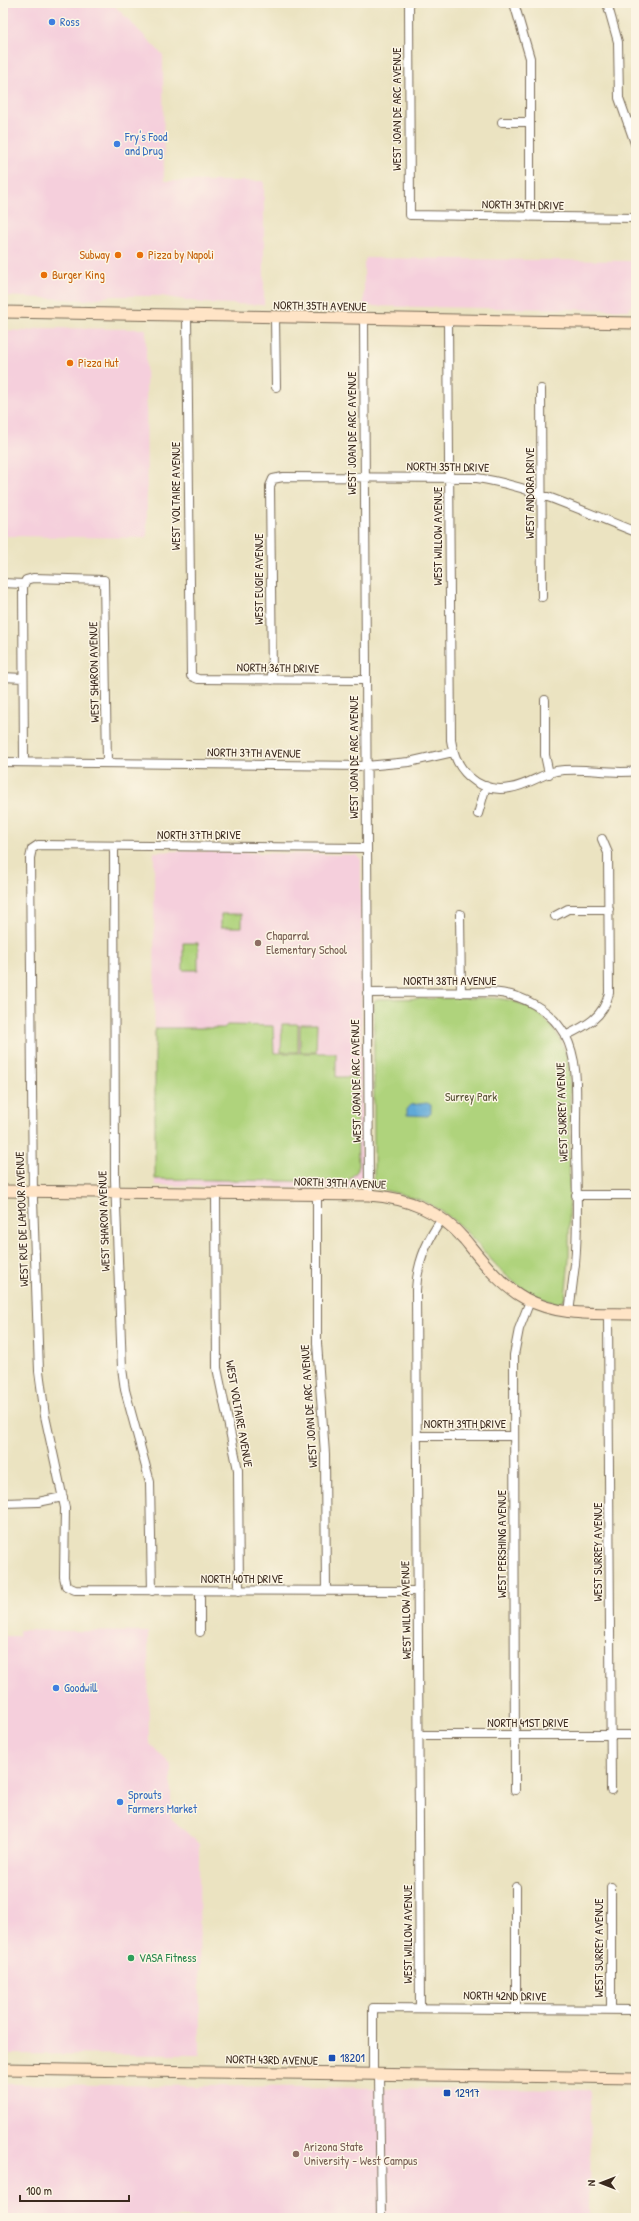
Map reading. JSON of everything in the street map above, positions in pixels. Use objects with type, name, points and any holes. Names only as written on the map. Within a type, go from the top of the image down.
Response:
[{"type":"main road","name":"NORTH 35TH AVENUE","points":[[3,312],[187,317],[636,323]]},
{"type":"main road","name":"NORTH 39TH AVENUE","points":[[3,1191],[369,1195],[403,1200],[419,1205],[442,1219],[454,1229],[502,1282],[530,1301],[569,1313],[636,1314]]},
{"type":"main road","name":"NORTH 43RD AVENUE","points":[[3,2069],[636,2078]]},
{"type":"street","name":"WEST JOAN DE ARC AVENUE","points":[[409,3],[410,214]]},
{"type":"street","points":[[514,3],[530,58],[530,217]]},
{"type":"street","points":[[607,3],[618,42],[619,98],[632,122],[636,146]]},
{"type":"street","points":[[502,122],[530,122]]},
{"type":"street","name":"NORTH 34TH DRIVE","points":[[410,214],[636,218]]},
{"type":"street","name":"WEST VOLTAIRE AVENUE","points":[[187,317],[191,676]]},
{"type":"street","points":[[275,318],[276,386]]},
{"type":"street","name":"WEST JOAN DE ARC AVENUE","points":[[364,320],[369,1195]]},
{"type":"street","name":"WEST WILLOW AVENUE","points":[[448,320],[452,752]]},
{"type":"street","name":"WEST ANDORA DRIVE","points":[[541,389],[542,596]]},
{"type":"street","name":"NORTH 35TH DRIVE","points":[[273,479],[450,477],[495,480],[542,496],[636,532]]},
{"type":"street","name":"WEST EUGIE AVENUE","points":[[272,680],[270,486],[273,479]]},
{"type":"street","name":"WEST SHARON AVENUE","points":[[25,582],[33,578],[104,580],[107,763]]},
{"type":"street","points":[[3,583],[25,582],[23,678],[24,762]]},
{"type":"street","name":"NORTH 36TH DRIVE","points":[[191,676],[198,679],[365,680]]},
{"type":"street","points":[[3,678],[23,678]]},
{"type":"street","points":[[545,700],[545,755],[549,774]]},
{"type":"street","points":[[452,752],[465,775],[486,786],[500,789],[510,788],[549,774],[566,771],[636,771]]},
{"type":"street","name":"NORTH 37TH AVENUE","points":[[3,762],[366,766],[409,762],[452,752]]},
{"type":"street","points":[[478,814],[486,786]]},
{"type":"street","points":[[565,1036],[598,1017],[608,1001],[608,853],[602,838]]},
{"type":"street","name":"NORTH 37TH DRIVE","points":[[32,849],[38,846],[366,848]]},
{"type":"street","name":"WEST SHARON AVENUE","points":[[114,847],[115,1192],[122,1368],[125,1390],[150,1482],[152,1591]]},
{"type":"street","name":"WEST RUE DE LAMOUR AVENUE","points":[[32,849],[30,858],[33,1191],[41,1391],[63,1497],[64,1577],[66,1586]]},
{"type":"street","points":[[556,916],[568,909],[609,909]]},
{"type":"street","points":[[460,914],[461,993]]},
{"type":"street","name":"NORTH 38TH AVENUE","points":[[367,993],[501,993],[521,998],[545,1012],[556,1022],[565,1036]]},
{"type":"street","name":"WEST SURREY AVENUE","points":[[565,1036],[575,1069],[575,1264],[569,1313]]},
{"type":"street","name":"WEST VOLTAIRE AVENUE","points":[[216,1194],[216,1368],[238,1470],[239,1591]]},
{"type":"street","name":"WEST JOAN DE ARC AVENUE","points":[[317,1194],[317,1343],[325,1454],[326,1591]]},
{"type":"street","points":[[576,1195],[636,1195]]},
{"type":"street","name":"WEST WILLOW AVENUE","points":[[420,2008],[417,1277],[423,1251],[442,1219]]},
{"type":"street","name":"WEST PERSHING AVENUE","points":[[515,1790],[514,1355],[519,1329],[530,1301]]},
{"type":"street","name":"WEST SURREY AVENUE","points":[[608,1313],[611,1790]]},
{"type":"street","name":"NORTH 39TH DRIVE","points":[[417,1436],[513,1436]]},
{"type":"street","points":[[3,1503],[38,1502],[63,1497]]},
{"type":"street","name":"NORTH 40TH DRIVE","points":[[66,1586],[75,1590],[418,1591]]},
{"type":"street","points":[[200,1591],[200,1632]]},
{"type":"street","name":"NORTH 41ST DRIVE","points":[[419,1735],[636,1735]]},
{"type":"street","points":[[516,1887],[516,2008]]},
{"type":"street","name":"WEST SURREY AVENUE","points":[[612,1887],[612,2010]]},
{"type":"street","name":"NORTH 42ND DRIVE","points":[[376,2075],[373,2008],[636,2010]]},
{"type":"street","points":[[376,2075],[381,2218]]},
{"type":"shaded area","points":[[3,3],[112,3],[163,55],[164,181],[264,181],[264,305],[203,303],[161,296],[111,296],[85,300],[3,296]]},
{"type":"shaded area","points":[[366,258],[633,261],[633,304],[629,310],[364,306],[364,263]]},
{"type":"shaded area","points":[[41,328],[146,329],[147,538],[3,536],[3,330],[25,331]]},
{"type":"shaded area","name":"Chaparral Elementary School","points":[[177,851],[356,855],[361,859],[362,1183],[360,1186],[317,1189],[155,1185],[154,852]]},
{"type":"shaded area","points":[[19,1630],[148,1632],[149,1743],[171,1765],[171,1818],[199,1844],[200,2055],[3,2054],[3,1636],[19,1636]]},
{"type":"shaded area","name":"Arizona State University - West Campus","points":[[3,2084],[590,2090],[589,2218],[3,2218]]},
{"type":"green space","points":[[221,914],[242,914],[242,927],[221,927]]},
{"type":"green space","points":[[183,943],[198,943],[198,970],[183,970]]},
{"type":"green space","name":"Surrey Park","points":[[492,998],[522,1004],[535,1011],[545,1020],[554,1030],[561,1042],[570,1071],[569,1260],[565,1298],[559,1304],[538,1296],[521,1287],[507,1276],[460,1226],[444,1213],[428,1203],[412,1197],[376,1188],[374,1183],[374,1001],[378,999]]},
{"type":"green space","points":[[282,1024],[298,1024],[298,1052],[281,1052]]},
{"type":"green space","points":[[300,1024],[317,1024],[316,1052],[300,1052]]},
{"type":"green space","points":[[227,1025],[273,1026],[274,1053],[336,1053],[336,1077],[357,1077],[358,1170],[347,1182],[155,1179],[155,1028],[224,1028]]},
{"type":"water","points":[[427,1103],[431,1105],[431,1112],[428,1116],[407,1115],[407,1108],[410,1105]]},
{"type":"place","name":"Ross","points":[[52,22]]},
{"type":"place","name":"Fry's Food and Drug","points":[[117,144]]},
{"type":"place","name":"Subway","points":[[118,255]]},
{"type":"place","name":"Pizza by Napoli","points":[[140,255]]},
{"type":"place","name":"Burger King","points":[[44,275]]},
{"type":"place","name":"Pizza Hut","points":[[70,363]]},
{"type":"place","name":"Chaparral Elementary School","points":[[258,943]]},
{"type":"place","name":"Goodwill","points":[[56,1688]]},
{"type":"place","name":"Sprouts Farmers Market","points":[[120,1802]]},
{"type":"place","name":"VASA Fitness","points":[[131,1958]]},
{"type":"place","name":"18201","points":[[332,2058]]},
{"type":"place","name":"12917","points":[[447,2093]]},
{"type":"place","name":"Arizona State University - West Campus","points":[[296,2154]]}]
